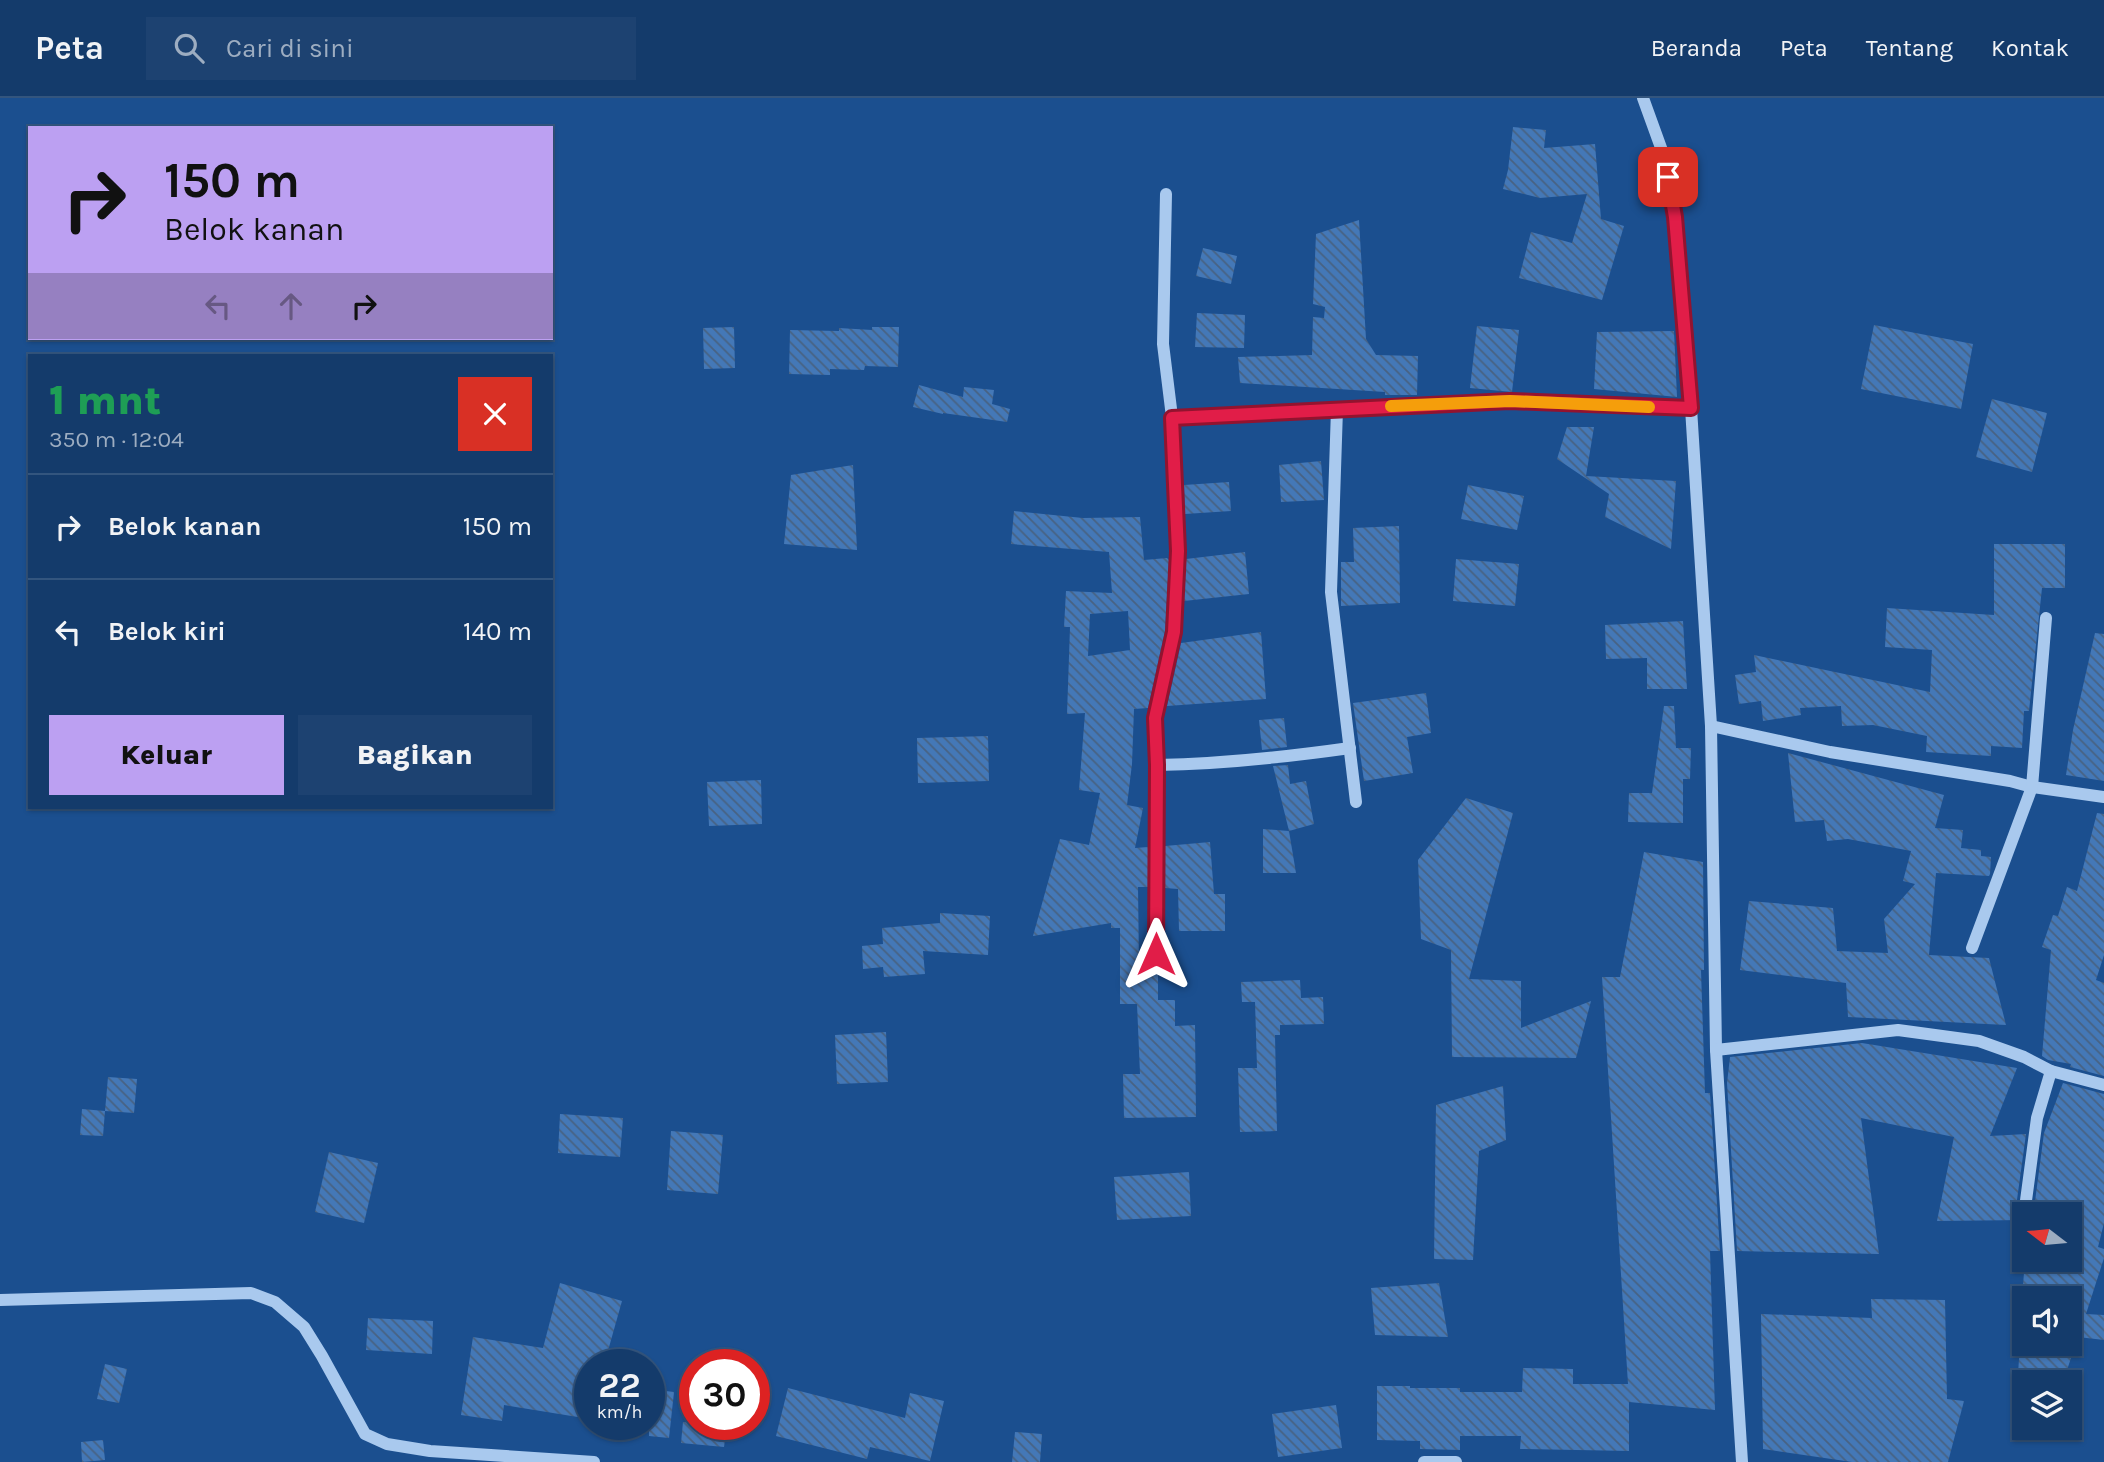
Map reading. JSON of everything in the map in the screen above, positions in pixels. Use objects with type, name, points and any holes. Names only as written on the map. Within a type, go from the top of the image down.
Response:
[{"type":"street","points":[[1643,98],[1664,156],[1675,217],[1691,408],[1711,726],[1716,1050],[1742,1462]]},
{"type":"street","points":[[1156,954],[1155,718],[1174,632],[1178,551],[1172,418],[1163,344],[1166,194]]},
{"type":"street","points":[[1172,418],[1510,401],[1691,408]]},
{"type":"street","points":[[1337,409],[1331,592],[1356,802]]},
{"type":"street","points":[[1972,948],[2032,787],[2046,618]]},
{"type":"street","points":[[1711,726],[1830,752],[2104,797]]},
{"type":"street","points":[[1157,765],[1203,765],[1350,748]]},
{"type":"street","points":[[1716,1050],[1898,1030],[1979,1041],[2024,1058],[2050,1072],[2104,1085]]},
{"type":"street","points":[[2026,1202],[2037,1118],[2050,1072]]},
{"type":"street","points":[[0,1300],[251,1293],[275,1302],[304,1327],[365,1434],[387,1444],[430,1451],[594,1462]]},
{"type":"street","points":[[1424,1462],[1455,1462]]},
{"type":"building","points":[[1513,127],[1546,130],[1544,148],[1595,144],[1601,219],[1624,226],[1602,300],[1519,278],[1531,232],[1572,243],[1587,194],[1540,198],[1503,189]]},
{"type":"building","points":[[1359,220],[1366,339],[1376,355],[1418,356],[1417,395],[1385,395],[1385,392],[1240,383],[1238,357],[1312,355],[1313,317],[1324,318],[1325,307],[1313,304],[1316,234]]},
{"type":"building","points":[[1203,248],[1237,256],[1231,284],[1196,276]]},
{"type":"building","points":[[1197,313],[1245,315],[1244,348],[1195,347]]},
{"type":"building","points":[[1874,325],[1973,344],[1961,409],[1861,389]]},
{"type":"building","points":[[1477,326],[1519,330],[1512,392],[1470,388]]},
{"type":"building","points":[[734,327],[735,368],[704,369],[703,328]]},
{"type":"building","points":[[872,327],[899,327],[898,367],[830,369],[830,375],[789,374],[790,330],[872,330]]},
{"type":"building","points":[[1674,331],[1677,397],[1594,389],[1597,332]]},
{"type":"building","points":[[919,385],[963,397],[964,387],[994,390],[992,404],[1010,409],[1007,422],[943,414],[913,407]]},
{"type":"building","points":[[1992,399],[2047,413],[2032,472],[1976,457]]},
{"type":"building","points":[[1567,427],[1594,427],[1586,476],[1676,481],[1671,549],[1605,517],[1609,494],[1557,459]]},
{"type":"building","points":[[1321,461],[1324,500],[1281,502],[1279,465]]},
{"type":"building","points":[[853,465],[857,550],[784,544],[791,475]]},
{"type":"building","points":[[1229,482],[1231,511],[1185,514],[1184,485]]},
{"type":"building","points":[[1468,485],[1524,496],[1517,530],[1461,519]]},
{"type":"building","points":[[1014,511],[1083,518],[1140,517],[1144,560],[1169,560],[1165,631],[1148,708],[1134,709],[1127,805],[1143,808],[1135,848],[1148,847],[1148,887],[1138,887],[1139,964],[1158,964],[1158,1000],[1175,1000],[1175,1026],[1195,1025],[1196,1117],[1124,1118],[1123,1074],[1140,1074],[1137,1004],[1120,1004],[1120,928],[1111,928],[1111,923],[1033,936],[1060,839],[1089,845],[1100,793],[1079,790],[1085,713],[1067,714],[1070,627],[1064,627],[1066,591],[1112,593],[1109,552],[1011,544]],"holes":[[[1128,611],[1130,650],[1088,656],[1090,614]]]},
{"type":"building","points":[[1399,526],[1400,603],[1341,606],[1341,562],[1354,562],[1353,528]]},
{"type":"building","points":[[1994,544],[2065,544],[2065,588],[2042,588],[2029,711],[2024,711],[2022,748],[1991,746],[1991,756],[1926,752],[1927,736],[1873,725],[1842,726],[1841,706],[1800,708],[1801,715],[1763,721],[1761,701],[1739,704],[1735,675],[1756,672],[1754,655],[1930,692],[1932,650],[1885,647],[1887,608],[1994,615]]},
{"type":"building","points":[[1245,552],[1249,594],[1184,601],[1186,559]]},
{"type":"building","points":[[1456,559],[1519,564],[1515,606],[1453,601]]},
{"type":"building","points":[[1683,621],[1687,689],[1647,689],[1647,658],[1606,659],[1605,625]]},
{"type":"building","points":[[1261,632],[1266,699],[1167,706],[1181,643]]},
{"type":"building","points":[[2095,633],[2104,634],[2104,781],[2066,775],[2073,730]]},
{"type":"building","points":[[1426,693],[1431,733],[1407,737],[1413,773],[1364,781],[1353,703]]},
{"type":"building","points":[[1664,706],[1674,706],[1676,748],[1691,748],[1690,779],[1683,779],[1683,823],[1628,822],[1629,793],[1652,793]]},
{"type":"building","points":[[1284,718],[1287,747],[1262,750],[1259,720]]},
{"type":"building","points":[[988,736],[989,781],[918,783],[917,738]]},
{"type":"building","points":[[1788,753],[1944,795],[1935,828],[1963,830],[1961,848],[1981,850],[1981,856],[1991,857],[1990,874],[1936,873],[1929,955],[1989,958],[2006,1025],[1848,1017],[1846,983],[1740,970],[1749,901],[1833,908],[1837,951],[1888,953],[1884,919],[1915,884],[1903,881],[1911,851],[1848,839],[1827,841],[1824,820],[1795,822]]},
{"type":"building","points":[[1288,765],[1290,784],[1306,781],[1314,824],[1289,831],[1273,766]]},
{"type":"building","points":[[761,780],[762,824],[709,826],[707,782]]},
{"type":"building","points":[[1466,798],[1513,813],[1469,979],[1521,981],[1521,1028],[1591,1001],[1576,1058],[1452,1057],[1451,950],[1421,939],[1418,860]]},
{"type":"building","points":[[2097,813],[2104,814],[2104,955],[2096,980],[2104,983],[2104,1076],[2042,1056],[2051,950],[2042,947],[2053,915],[2058,916],[2067,887],[2077,891]]},
{"type":"building","points":[[1263,829],[1289,831],[1296,873],[1263,873]]},
{"type":"building","points":[[1210,842],[1214,894],[1225,894],[1225,931],[1179,931],[1178,889],[1165,888],[1165,846]]},
{"type":"building","points":[[1644,852],[1703,862],[1704,970],[1701,970],[1705,1093],[1710,1093],[1720,1251],[1710,1251],[1715,1410],[1629,1402],[1629,1451],[1520,1449],[1521,1436],[1460,1436],[1460,1450],[1420,1449],[1420,1441],[1377,1440],[1377,1386],[1460,1388],[1460,1392],[1522,1392],[1523,1368],[1573,1369],[1573,1384],[1628,1384],[1602,977],[1620,977]]},
{"type":"building","points":[[940,913],[990,916],[988,955],[923,951],[925,974],[884,977],[883,967],[863,969],[862,946],[883,944],[882,928],[940,923]]},
{"type":"building","points":[[1300,980],[1301,998],[1323,997],[1324,1024],[1280,1025],[1280,1035],[1275,1035],[1277,1131],[1240,1132],[1238,1068],[1257,1068],[1255,1002],[1242,1002],[1241,982]]},
{"type":"building","points":[[886,1032],[888,1082],[837,1084],[835,1035]]},
{"type":"building","points":[[1862,1043],[2017,1068],[1990,1136],[2026,1134],[2017,1202],[2012,1202],[2012,1220],[1937,1221],[1954,1137],[1861,1118],[1879,1254],[1737,1251],[1727,1083],[1730,1057]]},
{"type":"building","points":[[108,1077],[137,1079],[134,1113],[105,1111]]},
{"type":"building","points":[[2063,1083],[2104,1094],[2104,1223],[2098,1247],[2104,1249],[2104,1258],[2086,1314],[2104,1315],[2104,1340],[2082,1337],[2082,1286],[2023,1286],[2024,1272],[2082,1272],[2082,1202],[2035,1202],[2044,1133]]},
{"type":"building","points":[[1503,1086],[1506,1140],[1479,1151],[1473,1260],[1434,1259],[1436,1105]]},
{"type":"building","points":[[82,1109],[105,1111],[103,1136],[80,1135]]},
{"type":"building","points":[[560,1114],[623,1118],[620,1157],[558,1153]]},
{"type":"building","points":[[671,1131],[723,1135],[718,1194],[667,1190]]},
{"type":"building","points":[[329,1152],[378,1163],[364,1223],[315,1212]]},
{"type":"building","points":[[1189,1172],[1191,1216],[1117,1220],[1114,1177]]},
{"type":"building","points":[[560,1283],[622,1301],[608,1349],[574,1349],[574,1416],[504,1405],[502,1421],[461,1415],[473,1337],[543,1348]]},
{"type":"building","points":[[1439,1283],[1448,1337],[1375,1335],[1371,1288]]},
{"type":"building","points":[[1871,1299],[1945,1300],[1947,1399],[1964,1401],[1948,1462],[1852,1462],[1763,1449],[1761,1314],[1872,1318]]},
{"type":"building","points":[[368,1318],[433,1321],[432,1354],[366,1350]]},
{"type":"building","points":[[2019,1356],[2072,1356],[2067,1370],[2018,1370]]},
{"type":"building","points":[[105,1364],[127,1369],[119,1403],[97,1399]]},
{"type":"building","points":[[788,1388],[905,1418],[910,1393],[944,1401],[930,1461],[870,1447],[867,1459],[776,1436]]},
{"type":"building","points":[[665,1391],[674,1392],[669,1438],[665,1438]]},
{"type":"building","points":[[1336,1405],[1342,1448],[1278,1457],[1272,1414]]},
{"type":"building","points":[[1015,1432],[1042,1434],[1040,1462],[1012,1462]]},
{"type":"building","points":[[103,1440],[105,1460],[82,1462],[81,1442]]},
{"type":"building","points":[[681,1440],[725,1440],[724,1447],[681,1443]]},
{"type":"slow traffic","points":[[1391,406],[1510,401],[1649,407]]},
{"type":"route","points":[[1156,954],[1155,718],[1174,632],[1178,551],[1172,418],[1510,401],[1691,408],[1675,217],[1668,177]]}]
